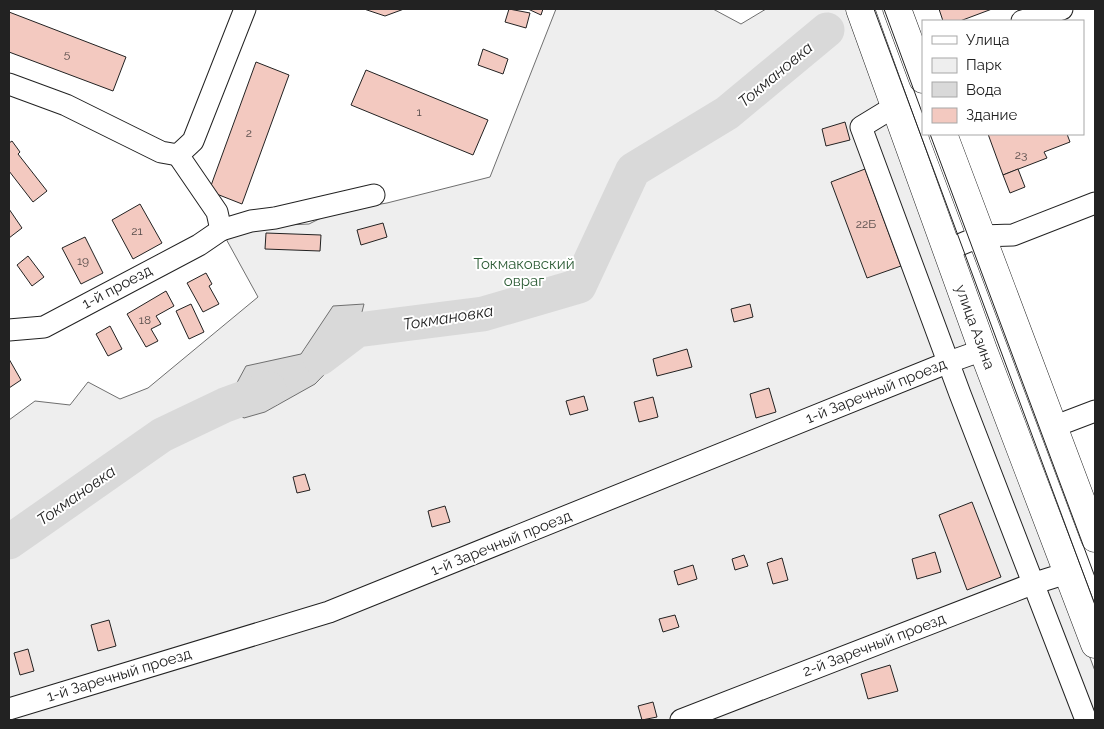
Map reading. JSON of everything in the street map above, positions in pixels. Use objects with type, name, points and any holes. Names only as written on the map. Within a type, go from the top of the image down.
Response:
[{"type":"main road","name":"улица Азина","points":[[860,9],[983,350],[1095,644]]},
{"type":"main road","points":[[897,9],[920,62]]},
{"type":"main road","points":[[943,135],[1095,538]]},
{"type":"street","points":[[178,155],[193,141],[245,9]]},
{"type":"street","points":[[1025,20],[1062,9]]},
{"type":"street","points":[[9,84],[66,105],[161,152],[178,155],[217,212],[221,230]]},
{"type":"street","points":[[896,109],[884,113],[861,127],[1032,584],[1086,720]]},
{"type":"street","name":"1-й проезд","points":[[9,330],[44,327],[199,245],[221,230],[251,221],[275,218],[374,195]]},
{"type":"street","points":[[947,250],[981,236],[1012,234],[1095,203]]},
{"type":"street","name":"1-й Заречный проезд","points":[[9,709],[329,612],[949,362],[983,350]]},
{"type":"street","points":[[1053,427],[1095,411]]},
{"type":"street","name":"2-й Заречный проезд","points":[[681,720],[1032,584],[1067,573]]},
{"type":"green space","name":"Токмаковский овраг","points":[[556,9],[713,9],[741,24],[766,9],[848,9],[1095,671],[1095,720],[9,720],[9,420],[35,401],[70,405],[88,382],[120,399],[148,388],[258,297],[225,237],[263,226],[309,224],[333,212],[387,203],[490,177]]},
{"type":"water","points":[[364,304],[354,344],[315,384],[265,412],[244,418],[225,405],[246,366],[301,354],[333,306]]},
{"type":"building","points":[[364,9],[404,9],[385,16]]},
{"type":"building","points":[[509,9],[530,13],[526,28],[505,22]]},
{"type":"building","points":[[528,9],[543,9],[541,15]]},
{"type":"building","points":[[939,9],[992,9],[963,20],[943,20]]},
{"type":"building","points":[[9,12],[126,57],[113,91],[9,52]]},
{"type":"building","points":[[483,49],[508,59],[503,74],[478,65]]},
{"type":"building","points":[[256,62],[289,75],[242,204],[209,191]]},
{"type":"building","points":[[366,70],[488,120],[473,155],[351,105]]},
{"type":"building","points":[[845,122],[850,140],[826,146],[822,129]]},
{"type":"building","points":[[988,135],[1067,135],[1070,142],[1044,152],[1047,158],[1003,175]]},
{"type":"building","points":[[12,141],[20,152],[18,154],[47,191],[33,202],[9,171],[9,143]]},
{"type":"building","points":[[865,169],[901,266],[867,278],[831,182]]},
{"type":"building","points":[[1018,169],[1025,187],[1010,193],[1003,175]]},
{"type":"building","points":[[140,204],[162,243],[133,259],[112,220]]},
{"type":"building","points":[[9,209],[22,228],[9,238]]},
{"type":"building","points":[[383,223],[387,237],[361,245],[357,230]]},
{"type":"building","points":[[266,233],[321,235],[320,251],[265,249]]},
{"type":"building","points":[[85,237],[103,273],[81,284],[62,248]]},
{"type":"building","points":[[28,256],[44,277],[32,286],[17,265]]},
{"type":"building","points":[[206,273],[212,284],[209,286],[219,304],[203,312],[187,283]]},
{"type":"building","points":[[166,291],[174,306],[156,316],[161,324],[151,329],[158,341],[146,347],[127,314]]},
{"type":"building","points":[[191,304],[204,332],[189,339],[176,311]]},
{"type":"building","points":[[750,304],[753,317],[734,322],[731,309]]},
{"type":"building","points":[[110,326],[122,349],[108,356],[96,334]]},
{"type":"building","points":[[687,349],[692,367],[657,376],[653,359]]},
{"type":"building","points":[[9,359],[21,380],[9,388]]},
{"type":"building","points":[[769,388],[776,412],[756,418],[750,394]]},
{"type":"building","points":[[584,396],[588,410],[570,415],[566,401]]},
{"type":"building","points":[[653,397],[658,417],[639,422],[634,402]]},
{"type":"building","points":[[305,474],[310,490],[297,493],[293,477]]},
{"type":"building","points":[[972,502],[1001,577],[967,590],[939,515]]},
{"type":"building","points":[[445,506],[450,522],[432,527],[428,511]]},
{"type":"building","points":[[935,552],[941,572],[917,579],[912,559]]},
{"type":"building","points":[[744,555],[748,566],[735,570],[732,559]]},
{"type":"building","points":[[782,558],[788,580],[773,584],[767,563]]},
{"type":"building","points":[[693,565],[697,579],[678,585],[674,571]]},
{"type":"building","points":[[675,615],[679,627],[663,632],[659,619]]},
{"type":"building","points":[[109,620],[116,646],[98,651],[91,625]]},
{"type":"building","points":[[28,649],[34,671],[20,675],[14,653]]},
{"type":"building","points":[[890,665],[898,691],[868,699],[861,674]]},
{"type":"building","points":[[653,702],[657,717],[642,720],[638,706]]},
{"type":"waterway","name":"Токмановка","points":[[320,358],[357,330],[483,314],[579,286],[633,170],[727,113],[827,30]]},
{"type":"waterway","name":"Токмановка","points":[[9,542],[162,435],[225,405],[269,389]]},
{"type":"tram line","points":[[874,9],[1095,605]]},
{"type":"tram line","points":[[884,9],[922,112]]},
{"type":"tram line","points":[[930,135],[1095,577]]}]
